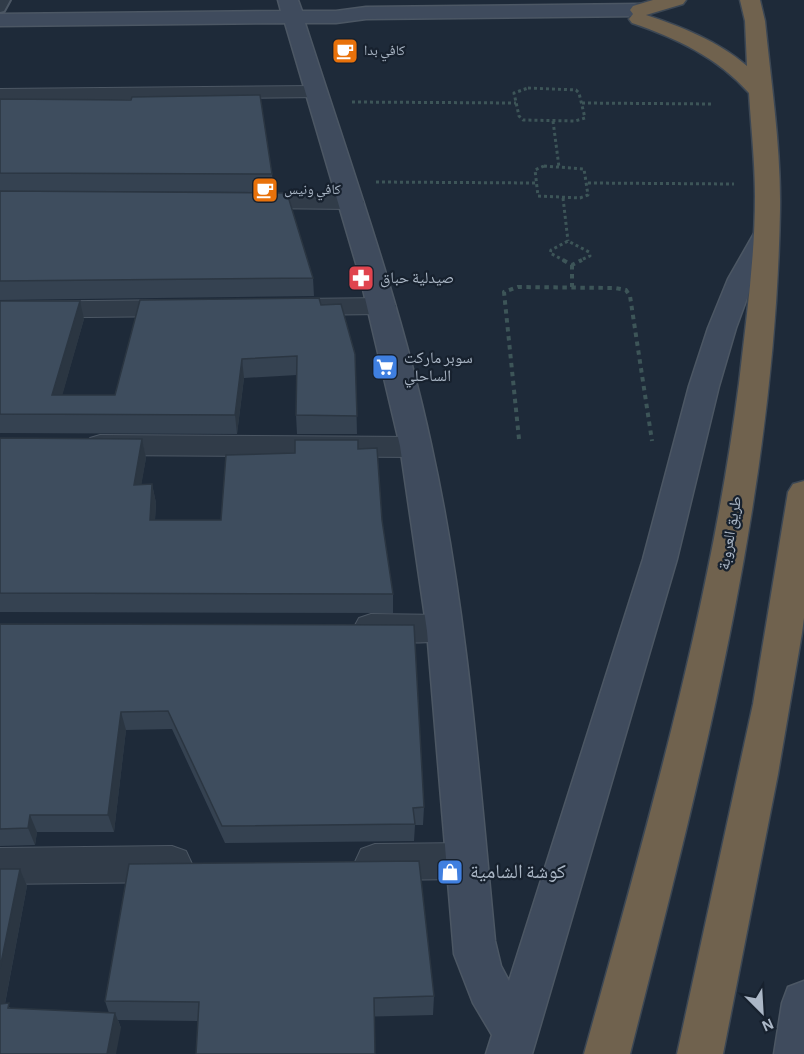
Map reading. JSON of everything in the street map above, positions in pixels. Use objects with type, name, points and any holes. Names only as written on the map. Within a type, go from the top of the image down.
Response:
[{"type":"highway","points":[[640,15],[676,0]]},
{"type":"highway","name":"طريق العروبة","points":[[607,1054],[686,749],[738,493],[753,386],[767,209],[756,21],[750,0]]},
{"type":"highway","points":[[640,15],[712,49],[732,62],[760,92]]},
{"type":"highway","points":[[700,1054],[743,852],[778,665],[804,492]]},
{"type":"street","points":[[291,9],[383,306],[416,447],[445,628],[474,941],[478,964],[513,1042]]},
{"type":"street","points":[[0,20],[291,9],[336,17],[377,19],[640,15]]},
{"type":"street","points":[[0,95],[317,97]]},
{"type":"street","points":[[223,201],[349,192]]},
{"type":"street","points":[[513,1042],[660,560],[704,386],[722,328],[741,279],[765,235]]},
{"type":"street","points":[[275,307],[383,306]]},
{"type":"street","points":[[0,310],[204,308]]},
{"type":"street","points":[[71,445],[416,447]]},
{"type":"street","points":[[339,627],[445,628]]},
{"type":"street","points":[[336,863],[467,861]]},
{"type":"street","points":[[0,866],[204,864]]},
{"type":"street","points":[[797,1054],[804,1003]]},
{"type":"lane","points":[[0,9],[5,0]]},
{"type":"path","points":[[528,88],[576,90],[582,103],[583,119],[523,120],[519,116],[515,91],[528,88]]},
{"type":"path","points":[[317,97],[516,103]]},
{"type":"path","points":[[582,103],[714,104]]},
{"type":"path","points":[[553,121],[559,167]]},
{"type":"path","points":[[582,167],[588,183],[587,197],[538,196],[535,183],[534,170],[537,168],[582,167]]},
{"type":"path","points":[[349,192],[535,183]]},
{"type":"path","points":[[588,183],[734,184]]},
{"type":"path","points":[[563,198],[568,241]]},
{"type":"path","points":[[568,241],[550,252],[572,265]]},
{"type":"path","points":[[568,241],[591,254],[572,265]]},
{"type":"path","points":[[572,265],[572,287]]},
{"type":"path","points":[[519,439],[504,292],[518,287],[621,288],[629,292],[653,450]]},
{"type":"building","points":[[260,95],[272,174],[0,173],[0,99],[131,100],[132,97]]},
{"type":"building","points":[[0,191],[287,193],[313,278],[0,281]]},
{"type":"building","points":[[319,298],[321,305],[341,304],[355,354],[357,416],[296,415],[297,356],[242,359],[235,415],[0,414],[0,301],[80,301],[52,395],[115,395],[140,300]]},
{"type":"building","points":[[0,438],[142,439],[134,485],[152,484],[150,520],[221,520],[226,455],[295,453],[295,440],[358,440],[358,449],[377,448],[382,520],[393,594],[0,593]]},
{"type":"building","points":[[0,624],[414,625],[424,807],[413,808],[415,824],[222,826],[168,711],[121,712],[108,815],[30,815],[28,828],[0,829]]},
{"type":"building","points":[[419,861],[434,996],[374,998],[375,1054],[196,1054],[199,1002],[105,1001],[129,864]]},
{"type":"building","points":[[0,869],[20,869],[0,968]]},
{"type":"building","points":[[9,1003],[8,1008],[115,1013],[107,1054],[0,1054],[0,1004]]},
{"type":"place","name":"كافي بدا","points":[[345,51]]},
{"type":"place","name":"كافي ونيس","points":[[265,190]]},
{"type":"place","name":"صيدلية حباق","points":[[361,278]]},
{"type":"place","name":"سوبر ماركت الساحلي","points":[[385,367]]},
{"type":"place","name":"كوشة الشامية","points":[[450,872]]}]
